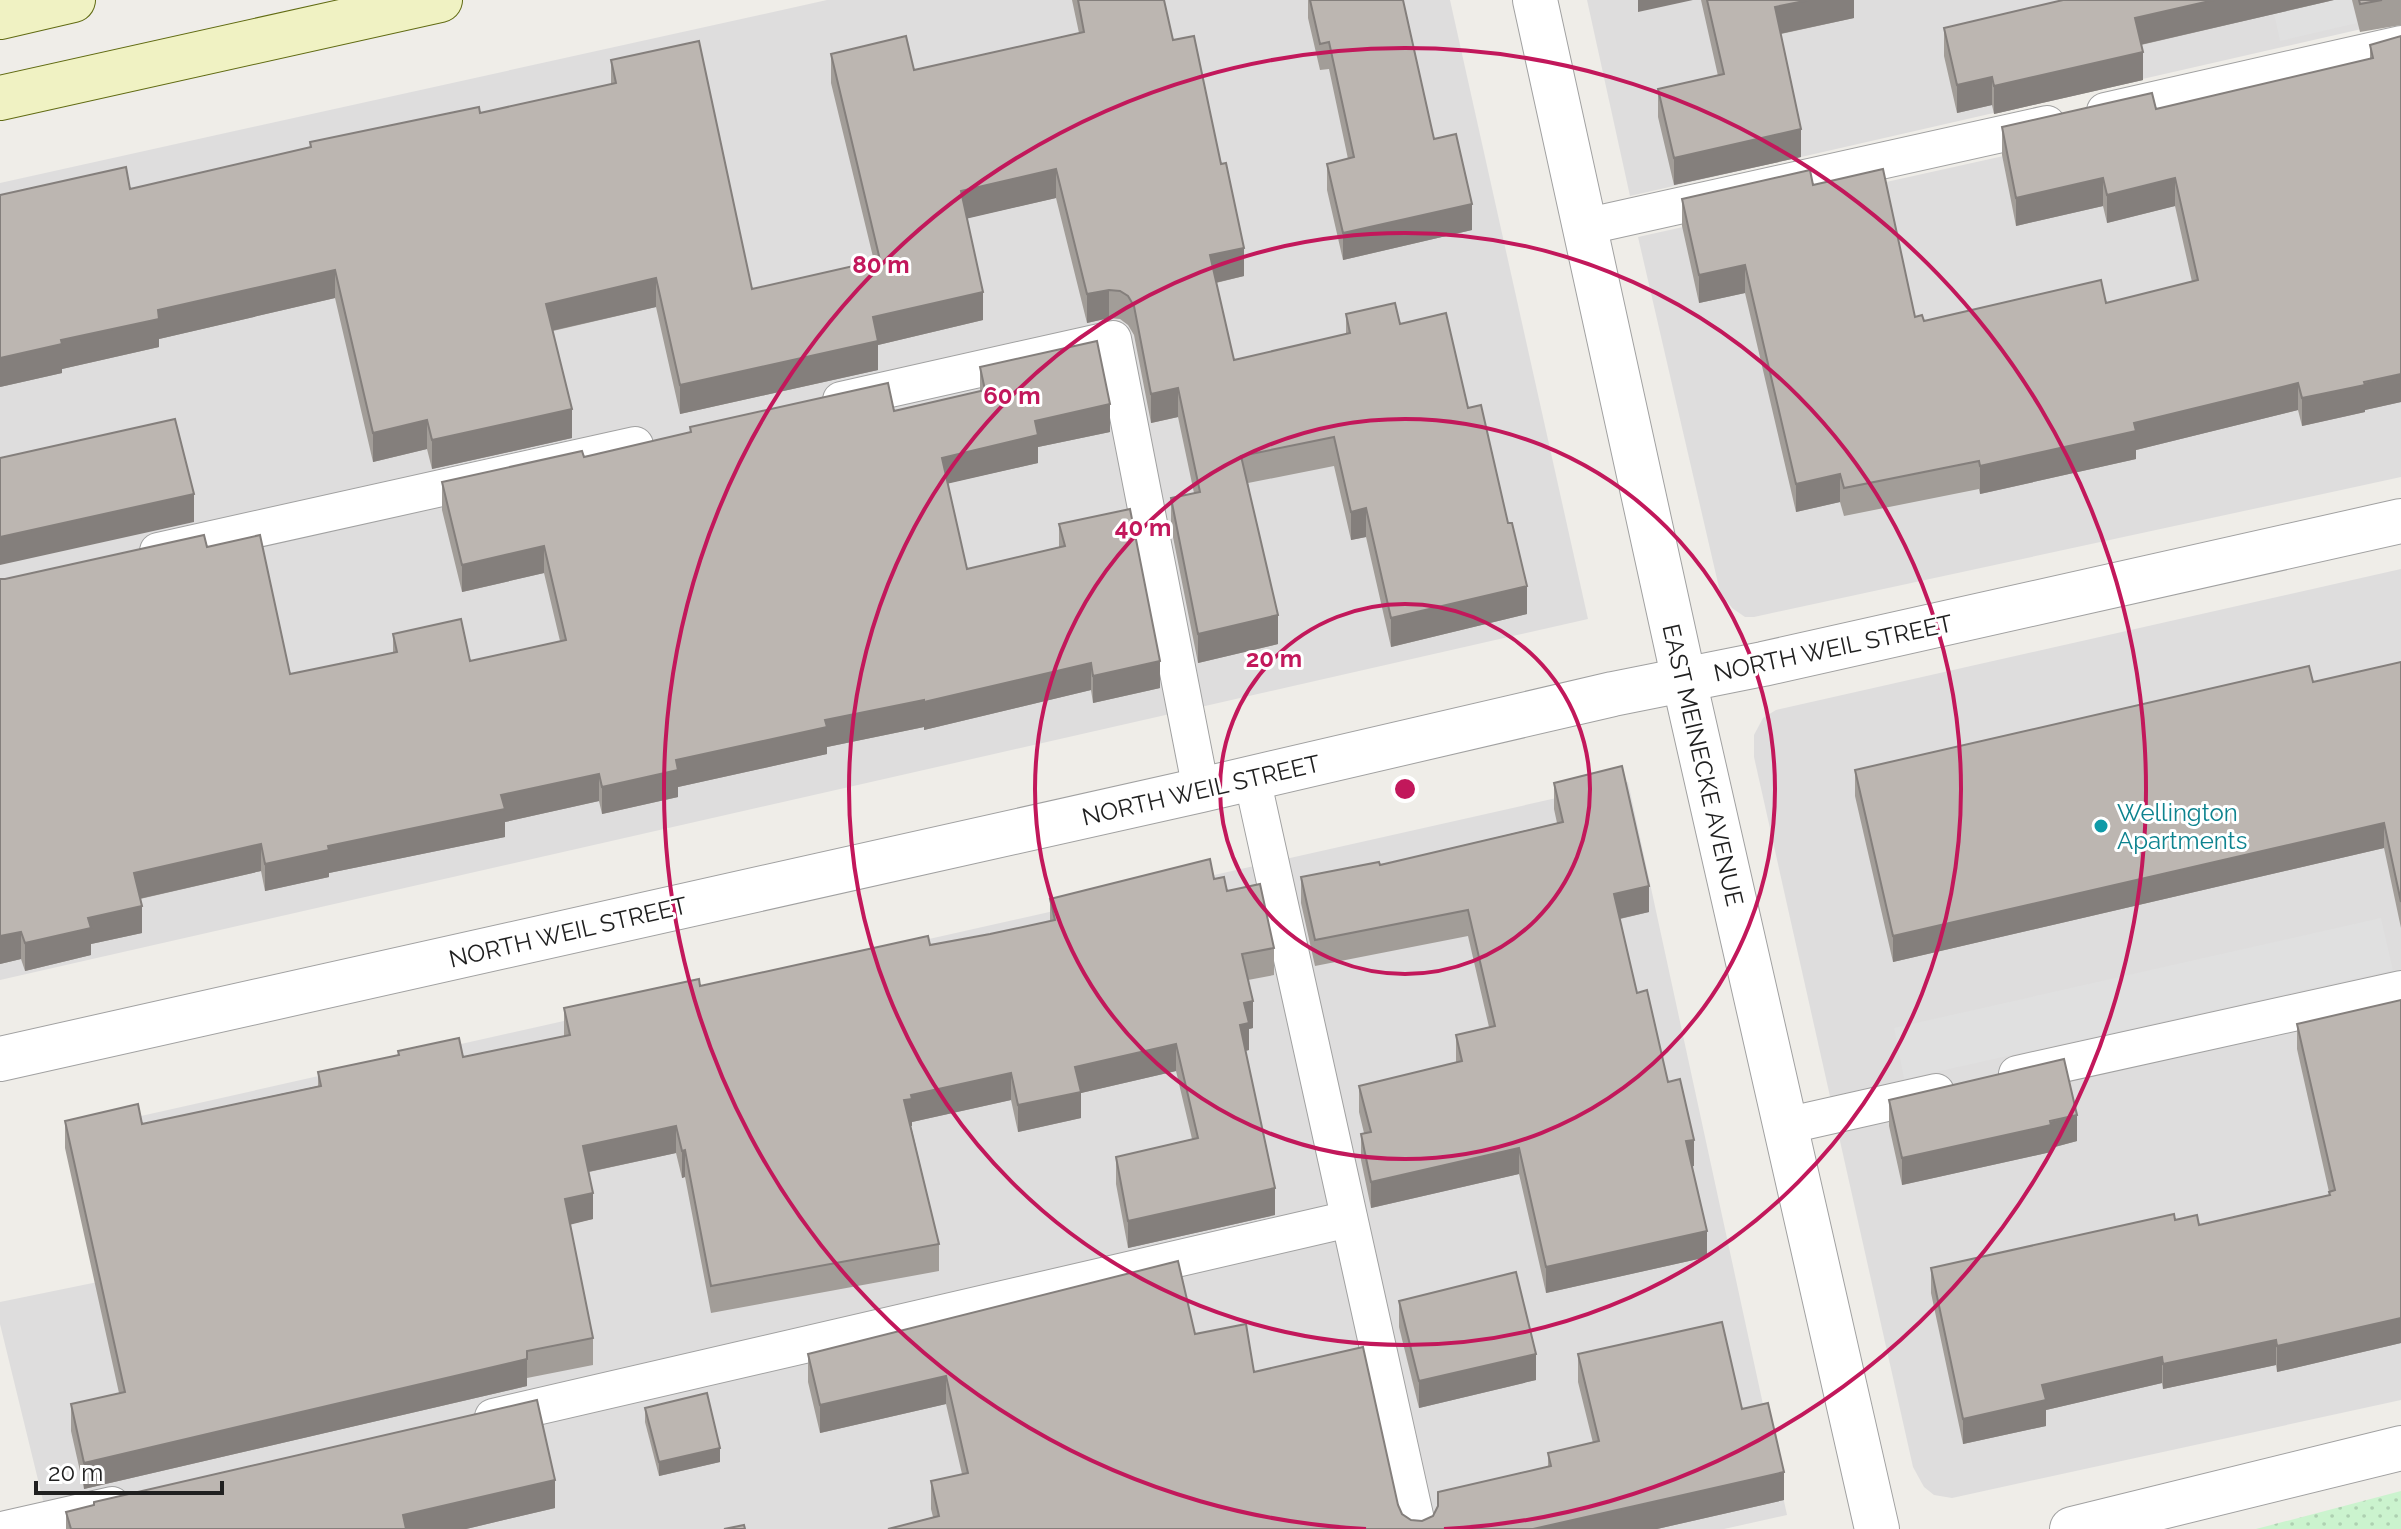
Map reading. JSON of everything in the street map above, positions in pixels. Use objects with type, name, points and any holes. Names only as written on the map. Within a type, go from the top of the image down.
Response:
[{"type":"main road","points":[[0,17],[73,0]]},
{"type":"main road","points":[[0,98],[440,0]]},
{"type":"street","name":"EAST MEINECKE AVENUE","points":[[1535,0],[1684,680],[1877,1529]]},
{"type":"street","name":"NORTH WEIL STREET","points":[[0,1059],[2401,521]]},
{"type":"street","points":[[2072,1529],[2401,1448]]},
{"type":"lane","points":[[1584,227],[2401,44]]},
{"type":"lane","points":[[804,408],[1113,339],[1201,790]]},
{"type":"lane","points":[[124,559],[665,439]]},
{"type":"lane","points":[[1252,778],[1418,1529]]},
{"type":"lane","points":[[1785,1126],[2401,989]]},
{"type":"lane","points":[[454,1426],[1349,1219]]},
{"type":"lane","points":[[6,1529],[145,1497]]},
{"type":"shaded area","points":[[827,0],[1450,0],[1588,619],[0,980],[0,183]]},
{"type":"shaded area","points":[[1587,0],[2401,0],[2401,20],[1630,196]]},
{"type":"shaded area","points":[[2271,0],[2352,0],[2357,23],[2280,41]]},
{"type":"shaded area","points":[[2401,68],[2401,477],[1754,617],[1745,617],[1732,608],[1720,592],[1638,237]]},
{"type":"shaded area","points":[[2401,569],[2401,1400],[1952,1498],[1934,1495],[1924,1487],[1913,1467],[1754,757],[1754,735],[1763,718],[1776,710]]},
{"type":"shaded area","points":[[1628,782],[1787,1515],[1724,1529],[50,1529],[0,1324],[0,1302],[171,1267],[141,1116]]},
{"type":"shaded area","points":[[2381,918],[2393,970],[1904,1079],[1894,1028]]},
{"type":"green space","points":[[2401,1491],[2401,1529],[2256,1529]]},
{"type":"building","points":[[1078,0],[1164,0],[1173,40],[1194,36],[1221,164],[1226,163],[1244,248],[1210,255],[1234,360],[1350,333],[1346,314],[1395,303],[1400,324],[1446,313],[1468,408],[1481,405],[1508,523],[1512,523],[1527,586],[1391,618],[1366,508],[1351,512],[1334,437],[1241,456],[1278,615],[1198,634],[1171,498],[1200,492],[1178,388],[1151,394],[1134,306],[1128,296],[1109,290],[1087,294],[1056,169],[961,191],[983,292],[873,317],[878,341],[680,385],[656,278],[546,304],[572,409],[432,440],[427,420],[373,433],[335,270],[158,310],[159,319],[61,340],[62,344],[0,358],[0,195],[126,167],[130,189],[311,147],[310,142],[479,107],[480,113],[616,83],[611,60],[699,41],[752,289],[880,260],[831,54],[906,36],[914,70],[1084,32]]},
{"type":"building","points":[[1310,0],[1403,0],[1434,139],[1456,134],[1472,204],[1343,233],[1327,164],[1354,157],[1329,42],[1320,44]]},
{"type":"building","points":[[1707,0],[1809,0],[1775,7],[1801,129],[1674,158],[1658,89],[1724,74]]},
{"type":"building","points":[[2063,0],[2214,0],[2135,18],[2143,52],[1994,86],[1992,77],[1957,85],[1944,28]]},
{"type":"building","points":[[2359,0],[2382,0],[2360,4]]},
{"type":"building","points":[[2401,36],[2401,374],[2302,398],[2298,383],[2134,423],[2136,431],[1980,466],[1979,461],[1844,488],[1840,474],[1796,484],[1745,265],[1699,275],[1682,199],[1810,170],[1813,185],[1883,169],[1915,317],[1922,315],[1924,321],[2101,280],[2106,303],[2198,280],[2175,178],[2107,195],[2103,178],[2016,198],[2002,127],[2152,93],[2156,109],[2373,58],[2370,45]]},
{"type":"building","points":[[1097,341],[1110,404],[1035,421],[1038,435],[942,458],[967,569],[1065,546],[1059,524],[1130,509],[1160,661],[1093,676],[1091,663],[924,702],[825,720],[827,727],[676,760],[678,770],[602,787],[599,774],[501,795],[505,809],[328,846],[329,850],[265,864],[261,844],[134,873],[142,906],[88,918],[91,928],[25,943],[21,932],[0,936],[0,579],[204,535],[207,547],[260,535],[290,674],[397,652],[393,634],[461,619],[470,661],[566,640],[544,546],[462,565],[442,482],[582,451],[584,457],[691,432],[690,427],[888,383],[894,411],[985,390],[980,367]]},
{"type":"building","points":[[175,419],[194,494],[0,537],[0,458]]},
{"type":"building","name":"Wellington Apartments","points":[[2401,662],[2401,902],[2384,823],[1893,936],[1855,770],[2309,666],[2313,682]]},
{"type":"building","points":[[1622,766],[1649,886],[1614,894],[1637,993],[1647,990],[1668,1082],[1680,1079],[1694,1140],[1686,1141],[1707,1231],[1546,1267],[1519,1148],[1371,1182],[1361,1134],[1371,1132],[1359,1086],[1462,1061],[1456,1035],[1495,1026],[1468,910],[1315,940],[1301,877],[1379,862],[1380,865],[1563,822],[1554,783]]},
{"type":"building","points":[[1210,859],[1214,879],[1224,877],[1227,891],[1260,884],[1274,948],[1242,954],[1253,1001],[1244,1003],[1249,1023],[1240,1025],[1275,1188],[1128,1221],[1116,1157],[1198,1138],[1176,1044],[1075,1067],[1081,1092],[1018,1105],[1011,1073],[911,1095],[912,1099],[904,1100],[939,1244],[711,1286],[685,1150],[682,1151],[676,1126],[583,1146],[593,1193],[565,1199],[593,1338],[527,1351],[527,1359],[84,1463],[71,1404],[125,1392],[65,1121],[138,1104],[142,1124],[321,1086],[318,1072],[399,1055],[398,1051],[459,1038],[463,1057],[570,1035],[564,1008],[699,979],[700,986],[928,936],[930,945],[1055,920],[1050,899]]},
{"type":"building","points":[[2401,1000],[2401,1318],[2277,1346],[2276,1340],[2163,1364],[2162,1357],[2042,1385],[2046,1400],[1963,1419],[1931,1268],[2174,1214],[2175,1220],[2197,1215],[2199,1225],[2330,1195],[2329,1192],[2335,1190],[2297,1024]]},
{"type":"building","points":[[2064,1059],[2077,1115],[2050,1121],[2051,1125],[1902,1158],[1889,1100]]},
{"type":"building","points":[[1178,1261],[1195,1334],[1246,1324],[1254,1372],[1363,1347],[1398,1505],[1402,1514],[1411,1520],[1422,1521],[1433,1516],[1438,1506],[1438,1492],[1551,1466],[1548,1453],[1599,1441],[1578,1354],[1722,1322],[1742,1409],[1768,1403],[1784,1472],[1533,1529],[888,1529],[939,1516],[931,1481],[968,1473],[946,1376],[820,1405],[808,1354]]},
{"type":"building","points":[[1516,1272],[1536,1354],[1419,1381],[1399,1301]]},
{"type":"building","points":[[707,1393],[720,1448],[659,1462],[645,1408]]},
{"type":"building","points":[[537,1400],[555,1480],[403,1515],[406,1529],[71,1529],[66,1512],[94,1505],[94,1502]]},
{"type":"building","points":[[744,1525],[745,1529],[724,1529]]},
{"type":"place","name":"Wellington Apartments","points":[[2101,826]]}]
